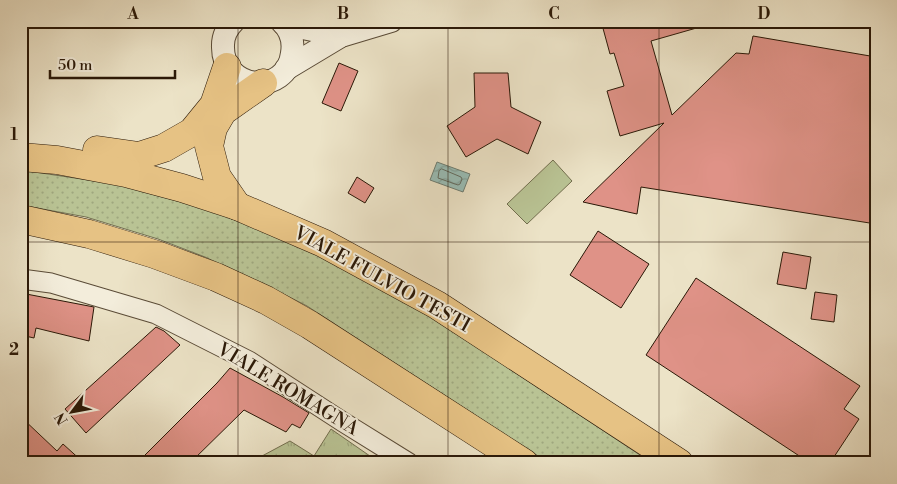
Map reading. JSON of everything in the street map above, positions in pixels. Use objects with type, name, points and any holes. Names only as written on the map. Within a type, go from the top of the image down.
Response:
[{"type":"highway","points":[[57,160],[74,148],[139,156],[164,148],[192,132],[214,105],[228,67]]},
{"type":"highway","points":[[237,206],[217,177],[209,146],[213,128],[223,111],[263,83]]},
{"type":"highway","name":"VIALE FULVIO TESTI","points":[[21,157],[57,160],[126,173],[182,188],[237,206],[324,243],[437,305],[679,463]]},
{"type":"highway","points":[[21,220],[89,234],[154,254],[216,277],[266,300],[310,325],[524,463]]},
{"type":"street","points":[[225,27],[222,54],[228,67],[237,77],[249,82],[263,83],[276,78],[286,69],[340,36],[391,21]]},
{"type":"street","points":[[282,23],[340,36]]},
{"type":"street","points":[[282,23],[290,34],[293,46],[292,58],[286,69]]},
{"type":"street","name":"VIALE ROMAGNA","points":[[21,279],[52,283],[156,314],[249,361],[409,463]]},
{"type":"green space","points":[[553,160],[572,181],[527,224],[507,204]]},
{"type":"green space","points":[[21,170],[115,184],[218,212],[317,251],[424,312],[652,463],[549,463],[307,306],[264,284],[205,257],[158,239],[86,217],[21,205]]},
{"type":"green space","points":[[331,429],[380,463],[249,463],[290,441],[314,456]]},
{"type":"water","points":[[437,162],[470,174],[463,192],[430,180]]},
{"type":"building","points":[[601,21],[707,21],[707,25],[651,41],[672,115],[736,53],[749,54],[753,36],[876,57],[876,224],[641,187],[637,214],[583,202],[664,123],[620,136],[607,91],[624,86],[614,53],[610,54]]},
{"type":"building","points":[[339,63],[358,71],[341,111],[322,103]]},
{"type":"building","points":[[474,73],[508,73],[511,107],[541,122],[528,154],[497,139],[466,157],[447,126],[475,107]]},
{"type":"building","points":[[357,177],[374,188],[365,203],[348,193]]},
{"type":"building","points":[[598,231],[649,264],[621,308],[570,275]]},
{"type":"building","points":[[783,252],[811,257],[806,289],[777,284]]},
{"type":"building","points":[[696,278],[860,386],[844,409],[859,419],[830,463],[810,463],[646,355]]},
{"type":"building","points":[[815,292],[837,295],[834,322],[811,319]]},
{"type":"building","points":[[21,293],[94,307],[89,341],[36,328],[34,338],[21,335]]},
{"type":"building","points":[[156,327],[164,331],[180,345],[86,433],[65,409]]},
{"type":"building","points":[[230,368],[309,413],[300,428],[292,424],[286,432],[244,410],[190,463],[137,463],[217,383]]},
{"type":"building","points":[[21,417],[57,451],[63,444],[84,463],[21,463]]}]
